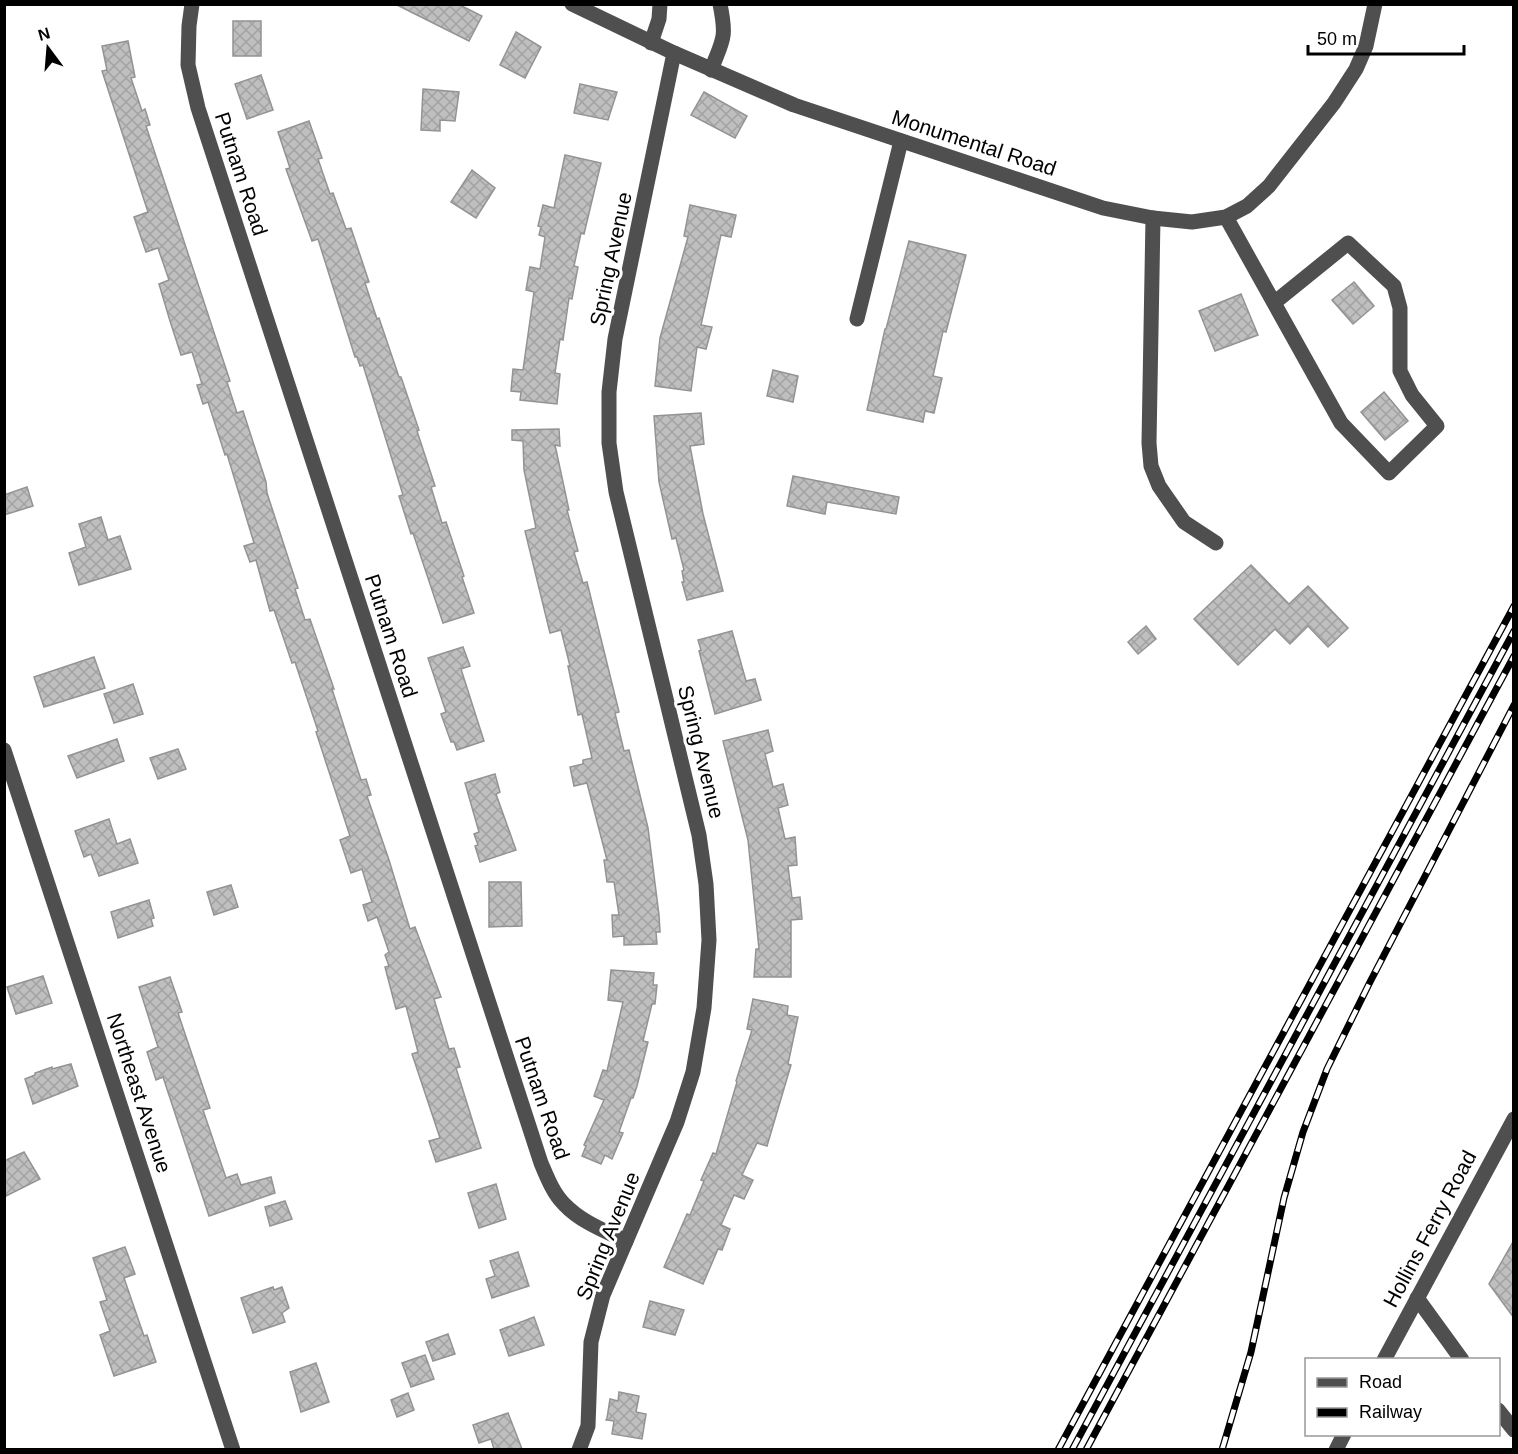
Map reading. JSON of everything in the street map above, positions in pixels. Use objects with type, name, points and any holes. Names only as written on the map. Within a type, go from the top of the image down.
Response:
[{"type":"street","name":"Putnam Road","points":[[192,4],[188,65],[198,108],[540,1163],[550,1184],[564,1204],[583,1220],[626,1241]]},
{"type":"street","name":"Monumental Road","points":[[572,4],[651,43],[794,105],[1103,208],[1153,218],[1192,222],[1226,217],[1247,206],[1269,186],[1334,103],[1356,69],[1366,46],[1375,4]]},
{"type":"street","points":[[651,43],[659,19],[660,4]]},
{"type":"street","points":[[711,70],[723,42],[725,31],[720,4]]},
{"type":"street","name":"Spring Avenue","points":[[579,1449],[588,1426],[591,1342],[603,1295],[677,1122],[693,1072],[704,1008],[709,940],[706,884],[699,834],[616,492],[609,443],[609,392],[615,339],[674,53]]},
{"type":"street","points":[[857,319],[901,141]]},
{"type":"street","points":[[1226,217],[1274,303],[1341,423],[1389,473],[1437,426],[1412,395],[1400,371],[1400,308],[1394,286],[1348,243],[1274,303]]},
{"type":"street","points":[[1153,218],[1149,443],[1151,466],[1159,486],[1184,522],[1215,543]]},
{"type":"street","name":"Northeast Avenue","points":[[4,750],[233,1449]]},
{"type":"street","name":"Hollins Ferry Road","points":[[1385,1358],[1514,1119]]},
{"type":"street","points":[[1417,1298],[1461,1358]]},
{"type":"street","points":[[1500,1412],[1514,1430]]},
{"type":"building","points":[[395,4],[458,4],[482,16],[469,41]]},
{"type":"building","points":[[233,21],[261,21],[261,56],[233,56]]},
{"type":"building","points":[[516,32],[541,47],[525,78],[500,65]]},
{"type":"building","points":[[128,41],[135,77],[131,78],[142,111],[145,109],[150,125],[146,126],[230,381],[227,382],[237,413],[243,411],[298,588],[295,589],[305,620],[310,619],[361,780],[366,779],[371,795],[367,796],[410,929],[415,927],[441,997],[434,999],[449,1049],[454,1048],[460,1067],[456,1068],[481,1148],[436,1162],[429,1141],[440,1138],[412,1054],[418,1052],[406,1006],[396,1009],[385,967],[389,966],[385,955],[389,952],[377,917],[368,921],[363,905],[372,902],[362,869],[351,873],[340,840],[350,836],[316,732],[318,731],[295,662],[292,663],[274,610],[270,611],[256,560],[250,562],[244,546],[254,543],[227,454],[225,455],[208,402],[203,404],[197,385],[202,384],[192,352],[181,355],[159,284],[169,280],[158,248],[146,252],[134,217],[148,212],[102,71],[107,70],[102,46]]},
{"type":"building","points":[[261,75],[273,110],[247,119],[235,84]]},
{"type":"building","points":[[580,84],[617,92],[608,120],[574,113]]},
{"type":"building","points":[[423,89],[459,92],[455,121],[440,120],[440,131],[421,130]]},
{"type":"building","points":[[704,92],[747,116],[735,138],[691,115]]},
{"type":"building","points":[[309,121],[322,158],[318,159],[330,194],[333,193],[346,229],[351,228],[369,282],[365,283],[377,319],[379,318],[419,430],[417,431],[435,486],[431,487],[442,523],[446,522],[474,613],[443,623],[399,496],[403,495],[363,365],[360,366],[355,357],[318,239],[312,241],[286,169],[290,168],[278,132]]},
{"type":"building","points":[[565,155],[601,163],[584,234],[581,233],[574,266],[578,267],[572,299],[569,298],[563,340],[560,339],[555,373],[560,374],[557,404],[520,400],[521,392],[511,391],[513,369],[523,370],[534,292],[526,290],[530,267],[540,269],[545,237],[539,235],[541,227],[538,226],[543,205],[554,208]]},
{"type":"building","points":[[472,170],[495,188],[476,218],[451,202]]},
{"type":"building","points":[[690,205],[736,215],[731,237],[721,235],[701,325],[712,327],[706,349],[697,347],[691,391],[655,386],[660,338],[688,237],[684,236]]},
{"type":"building","points":[[909,241],[966,255],[946,332],[943,331],[933,376],[942,378],[934,413],[925,411],[923,422],[867,410],[885,329]]},
{"type":"building","points":[[1354,282],[1374,306],[1353,324],[1332,300]]},
{"type":"building","points":[[1241,294],[1258,335],[1215,351],[1199,311]]},
{"type":"building","points":[[773,370],[798,376],[793,402],[767,396]]},
{"type":"building","points":[[1384,392],[1408,421],[1385,440],[1361,412]]},
{"type":"building","points":[[701,413],[704,444],[690,446],[703,514],[723,591],[687,600],[682,582],[684,582],[682,571],[684,570],[676,538],[672,539],[659,482],[654,416]]},
{"type":"building","points":[[559,429],[560,446],[555,445],[569,510],[567,510],[578,551],[574,552],[583,583],[587,582],[619,712],[615,713],[624,751],[629,750],[648,828],[659,915],[660,932],[656,932],[657,944],[624,945],[624,936],[613,937],[612,915],[619,915],[614,882],[607,882],[604,860],[607,860],[587,783],[574,786],[570,767],[583,764],[583,760],[592,758],[582,714],[578,715],[561,630],[550,633],[525,531],[536,528],[524,470],[523,441],[512,440],[512,430]]},
{"type":"building","points":[[793,476],[899,497],[896,514],[827,502],[825,514],[787,506]]},
{"type":"building","points":[[27,487],[33,506],[4,515],[4,495]]},
{"type":"building","points":[[101,517],[108,540],[120,536],[131,569],[79,585],[69,553],[86,547],[79,524]]},
{"type":"building","points":[[1251,565],[1289,604],[1308,586],[1348,628],[1328,647],[1308,626],[1290,644],[1275,629],[1238,665],[1194,619]]},
{"type":"building","points":[[1146,626],[1156,639],[1138,654],[1128,642]]},
{"type":"building","points":[[732,631],[746,681],[755,679],[761,700],[715,714],[698,640]]},
{"type":"building","points":[[463,647],[470,666],[461,669],[484,741],[457,750],[454,742],[451,742],[441,714],[446,712],[428,658]]},
{"type":"building","points":[[94,657],[105,688],[44,707],[34,677]]},
{"type":"building","points":[[133,684],[143,714],[114,723],[104,694]]},
{"type":"building","points":[[768,730],[773,751],[765,754],[773,787],[783,784],[788,805],[778,808],[785,839],[795,837],[797,865],[788,866],[792,898],[800,897],[802,919],[791,920],[791,977],[754,977],[756,949],[759,949],[748,840],[723,741]]},
{"type":"building","points":[[117,739],[124,761],[77,778],[68,756]]},
{"type":"building","points":[[178,749],[186,769],[158,779],[150,758]]},
{"type":"building","points":[[495,774],[500,792],[496,794],[516,850],[480,862],[474,834],[479,832],[465,783]]},
{"type":"building","points":[[109,819],[117,844],[130,839],[138,863],[99,876],[91,854],[84,857],[75,831]]},
{"type":"building","points":[[489,882],[521,882],[522,926],[489,927]]},
{"type":"building","points":[[231,885],[238,907],[214,915],[207,892]]},
{"type":"building","points":[[149,900],[154,918],[151,919],[153,926],[118,938],[111,912]]},
{"type":"building","points":[[611,970],[654,973],[653,985],[657,985],[655,1004],[652,1004],[643,1041],[648,1042],[637,1086],[619,1132],[623,1133],[612,1159],[605,1155],[601,1164],[582,1156],[586,1146],[584,1145],[604,1100],[594,1096],[603,1070],[607,1071],[623,1002],[608,1000]]},
{"type":"building","points":[[43,976],[52,1003],[16,1014],[7,987]]},
{"type":"building","points":[[170,977],[182,1012],[178,1013],[210,1108],[203,1110],[226,1178],[237,1174],[241,1185],[271,1177],[275,1193],[209,1216],[163,1077],[156,1080],[147,1052],[158,1047],[139,987]]},
{"type":"building","points":[[753,999],[788,1006],[787,1015],[798,1017],[788,1064],[791,1065],[767,1146],[757,1143],[742,1175],[753,1180],[744,1199],[734,1195],[721,1225],[730,1229],[722,1250],[718,1249],[703,1284],[664,1267],[687,1214],[690,1215],[704,1181],[701,1180],[713,1153],[716,1154],[752,1030],[747,1029]]},
{"type":"building","points":[[71,1064],[78,1086],[33,1104],[25,1079],[52,1067],[52,1069]]},
{"type":"building","points":[[24,1152],[40,1179],[4,1197],[4,1161]]},
{"type":"building","points":[[496,1184],[506,1219],[479,1228],[468,1193]]},
{"type":"building","points":[[285,1201],[292,1219],[270,1226],[265,1207]]},
{"type":"building","points":[[1514,1240],[1514,1318],[1489,1284]]},
{"type":"building","points":[[125,1247],[135,1274],[124,1278],[144,1336],[147,1335],[156,1362],[114,1376],[100,1335],[110,1331],[100,1302],[107,1300],[93,1258]]},
{"type":"building","points":[[518,1252],[529,1286],[492,1298],[486,1279],[495,1276],[490,1261]]},
{"type":"building","points":[[273,1287],[274,1290],[282,1287],[289,1308],[282,1313],[285,1322],[253,1333],[241,1298]]},
{"type":"building","points":[[650,1301],[684,1310],[675,1335],[643,1327]]},
{"type":"building","points":[[534,1317],[544,1345],[509,1356],[500,1330]]},
{"type":"building","points":[[448,1334],[455,1354],[433,1361],[426,1342]]},
{"type":"building","points":[[425,1355],[434,1379],[411,1387],[402,1363]]},
{"type":"building","points":[[316,1363],[329,1402],[301,1412],[290,1372]]},
{"type":"building","points":[[619,1392],[639,1396],[636,1412],[646,1414],[642,1439],[612,1434],[614,1421],[606,1420],[610,1399],[618,1401]]},
{"type":"building","points":[[408,1393],[414,1410],[397,1417],[391,1400]]},
{"type":"building","points":[[508,1413],[522,1449],[494,1449],[491,1439],[479,1443],[473,1425]]},
{"type":"railway","points":[[1058,1450],[1514,606]]},
{"type":"railway","points":[[1072,1450],[1514,631]]},
{"type":"railway","points":[[1086,1450],[1514,656]]},
{"type":"railway","points":[[1222,1450],[1251,1352],[1284,1198],[1303,1132],[1327,1069],[1514,705]]}]
